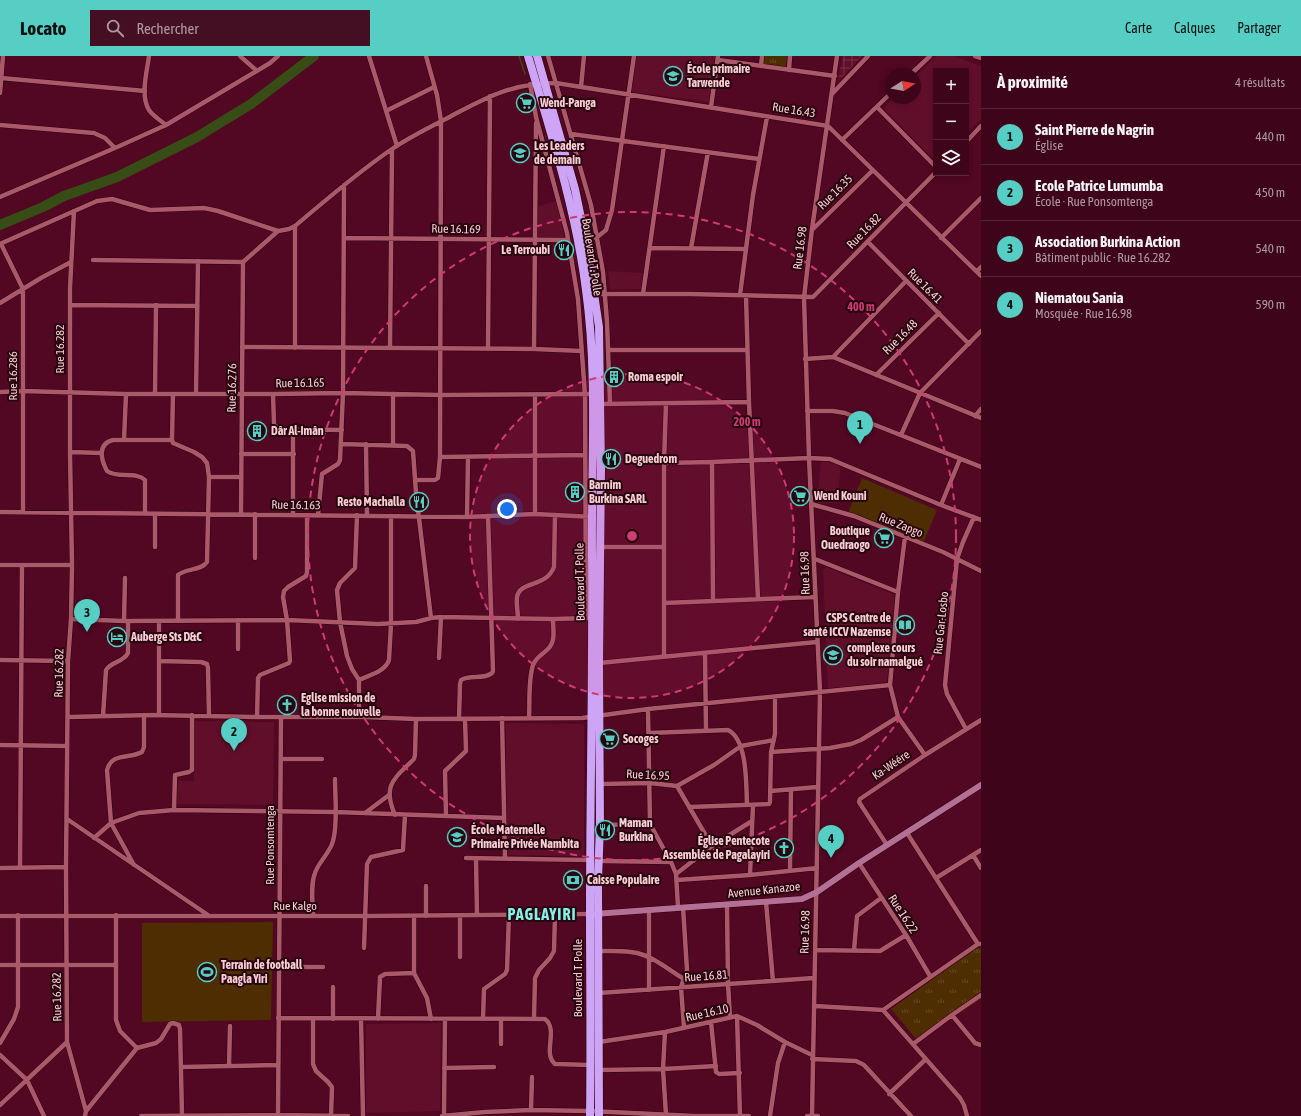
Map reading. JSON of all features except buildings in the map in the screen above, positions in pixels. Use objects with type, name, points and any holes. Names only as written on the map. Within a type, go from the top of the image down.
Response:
[{"type":"highway","name":"Boulevard T. Polle","points":[[528,56],[569,196],[579,244],[591,328],[593,395],[600,404],[599,663],[596,716],[595,860],[599,914],[599,1114]]},
{"type":"highway","name":"Boulevard T. Polle","points":[[537,56],[537,84],[575,189],[595,294],[598,327],[593,395],[588,517],[589,618],[600,784],[600,825],[590,914],[590,1114]]},
{"type":"street","points":[[0,92],[3,56]]},
{"type":"street","points":[[148,56],[145,90],[146,101],[149,109],[166,125]]},
{"type":"street","points":[[240,56],[257,71]]},
{"type":"street","points":[[0,197],[166,125],[257,71],[278,56]]},
{"type":"street","points":[[369,56],[397,146]]},
{"type":"street","points":[[415,480],[435,480],[438,478],[440,457],[441,121],[426,56]]},
{"type":"street","points":[[548,56],[572,134],[591,205],[606,294],[610,403]]},
{"type":"street","points":[[581,87],[584,56]]},
{"type":"street","points":[[596,238],[606,230],[610,222],[634,56]]},
{"type":"street","points":[[761,66],[762,56]]},
{"type":"street","points":[[789,70],[790,56]]},
{"type":"street","name":"Rue 16.98","points":[[812,1116],[812,1057],[815,1006],[814,978],[817,892],[817,787],[820,692],[807,411],[804,298],[812,229],[837,56]]},
{"type":"street","points":[[832,94],[868,56]]},
{"type":"street","points":[[917,68],[930,56]]},
{"type":"street","points":[[975,56],[981,58]]},
{"type":"street","points":[[710,107],[718,58],[761,66],[835,76]]},
{"type":"street","points":[[1,78],[145,90]]},
{"type":"street","name":"Rue 16.43","points":[[295,226],[344,185],[392,149],[441,121],[490,96],[516,87],[556,83],[828,126],[981,276]]},
{"type":"street","points":[[534,349],[537,84]]},
{"type":"street","points":[[386,111],[434,87]]},
{"type":"street","points":[[488,349],[490,96]]},
{"type":"street","points":[[842,140],[885,99]]},
{"type":"street","points":[[877,107],[933,164]]},
{"type":"street","points":[[536,117],[568,240],[578,299],[582,351],[593,395],[585,455],[588,517]]},
{"type":"street","points":[[740,295],[745,249],[767,117]]},
{"type":"street","points":[[0,125],[94,133],[105,138],[115,148]]},
{"type":"street","points":[[968,140],[981,126]]},
{"type":"street","points":[[572,134],[759,158]]},
{"type":"street","points":[[643,294],[664,146]]},
{"type":"street","points":[[390,348],[392,149]]},
{"type":"street","points":[[691,248],[708,152]]},
{"type":"street","name":"Rue 16.35","points":[[812,229],[873,170]]},
{"type":"street","name":"Rue 16.82","points":[[804,298],[813,298],[933,175]]},
{"type":"street","points":[[318,515],[322,474],[339,462],[341,444],[343,393],[344,185]]},
{"type":"street","points":[[941,238],[981,198]]},
{"type":"street","points":[[1,244],[97,201],[112,199],[150,210],[204,208],[218,211],[278,231],[295,226],[295,348]]},
{"type":"street","name":"Rue 16.282","points":[[74,211],[70,305],[72,566],[71,619],[68,661],[66,965],[68,1042],[86,1114]]},
{"type":"street","points":[[93,260],[243,262],[278,231]]},
{"type":"street","name":"Rue 16.169","points":[[344,238],[568,240]]},
{"type":"street","name":"Rue 16.41","points":[[868,242],[969,344]]},
{"type":"street","name":"Rue 16.286","points":[[1,244],[23,289],[23,512]]},
{"type":"street","points":[[650,248],[745,249]]},
{"type":"street","points":[[196,394],[198,261]]},
{"type":"street","points":[[0,303],[50,272],[71,262]]},
{"type":"street","name":"Rue 16.276","points":[[241,514],[243,262]]},
{"type":"street","points":[[977,271],[981,267]]},
{"type":"street","points":[[832,357],[906,281]]},
{"type":"street","points":[[595,294],[740,295],[804,298]]},
{"type":"street","points":[[746,296],[758,599]]},
{"type":"street","points":[[70,305],[197,306]]},
{"type":"street","points":[[155,394],[156,305]]},
{"type":"street","name":"Rue 16.48","points":[[876,375],[938,313]]},
{"type":"street","points":[[901,434],[920,393],[981,331]]},
{"type":"street","points":[[242,347],[534,349],[582,351]]},
{"type":"street","points":[[609,350],[747,350]]},
{"type":"street","points":[[805,359],[832,357],[981,418]]},
{"type":"street","name":"Rue 16.165","points":[[0,392],[23,391],[126,394],[343,393],[441,395],[593,395]]},
{"type":"street","points":[[124,440],[126,394]]},
{"type":"street","points":[[172,394],[172,440],[176,445],[202,457],[206,463],[208,477],[207,562],[203,566],[182,572],[178,575],[178,620]]},
{"type":"street","points":[[273,394],[274,421],[278,429],[342,430]]},
{"type":"street","points":[[393,394],[393,445]]},
{"type":"street","points":[[534,514],[535,395]]},
{"type":"street","points":[[600,404],[749,402]]},
{"type":"street","points":[[664,656],[664,463],[666,404]]},
{"type":"street","points":[[975,416],[981,409]]},
{"type":"street","points":[[807,411],[833,410],[845,413],[981,467]]},
{"type":"street","points":[[293,514],[294,430]]},
{"type":"street","points":[[144,514],[144,480],[140,476],[111,474],[106,468],[101,453],[104,445],[113,440],[172,440]]},
{"type":"street","points":[[341,444],[407,446],[413,451],[431,618]]},
{"type":"street","points":[[366,444],[367,516]]},
{"type":"street","points":[[70,452],[101,453]]},
{"type":"street","points":[[241,454],[294,454]]},
{"type":"street","points":[[440,457],[585,455]]},
{"type":"street","points":[[467,517],[468,457]]},
{"type":"street","points":[[664,463],[809,458],[833,460],[981,520]]},
{"type":"street","points":[[941,505],[960,459]]},
{"type":"street","points":[[712,462],[713,600]]},
{"type":"street","points":[[208,477],[241,477]]},
{"type":"street","name":"Rue Zapgo","points":[[811,504],[842,512],[957,559],[981,571]]},
{"type":"street","name":"Rue 16.163","points":[[0,512],[467,517],[534,514],[600,517]]},
{"type":"street","points":[[155,514],[155,547]]},
{"type":"street","points":[[255,558],[256,514]]},
{"type":"street","points":[[258,718],[258,678],[260,674],[290,661],[287,620],[283,597],[284,591],[288,587],[306,576],[307,515]]},
{"type":"street","points":[[518,619],[517,595],[519,591],[547,578],[552,574],[554,567],[555,515]]},
{"type":"street","points":[[357,516],[355,568],[340,583],[337,590],[340,622],[348,659],[359,680],[359,717]]},
{"type":"street","points":[[359,680],[384,669],[389,660],[391,624],[391,516]]},
{"type":"street","points":[[459,719],[461,680],[466,677],[488,676],[492,673],[488,516]]},
{"type":"street","name":"Rue Gar-Losbo","points":[[966,729],[947,694],[945,685],[957,559],[974,517]]},
{"type":"street","points":[[905,537],[898,592],[890,685],[898,717],[924,755]]},
{"type":"street","points":[[600,547],[664,547]]},
{"type":"street","points":[[815,559],[898,592]]},
{"type":"street","points":[[0,565],[72,566]]},
{"type":"street","points":[[20,868],[22,565]]},
{"type":"street","points":[[103,716],[106,670],[110,665],[124,659],[128,653],[125,578]]},
{"type":"street","points":[[664,603],[815,597]]},
{"type":"street","points":[[439,658],[441,617]]},
{"type":"street","points":[[71,619],[126,621],[287,620],[391,624],[416,622],[441,617],[518,619],[589,618]]},
{"type":"street","points":[[529,718],[530,686],[533,667],[535,660],[540,654],[548,650],[554,640],[553,619]]},
{"type":"street","points":[[238,620],[238,649]]},
{"type":"street","points":[[159,621],[159,714]]},
{"type":"street","points":[[599,663],[664,656],[705,654],[817,642]]},
{"type":"street","points":[[705,654],[706,730]]},
{"type":"street","points":[[0,660],[68,661]]},
{"type":"street","points":[[159,661],[201,662],[207,664],[209,716]]},
{"type":"street","points":[[68,717],[159,714],[258,718],[359,717],[416,719],[596,716],[890,685]]},
{"type":"street","points":[[689,807],[753,806],[769,804],[771,790],[771,752],[774,740],[774,697]]},
{"type":"street","points":[[648,710],[650,824],[672,862],[676,874],[688,970],[680,987],[684,1028]]},
{"type":"street","points":[[134,865],[111,823],[107,770],[108,764],[116,758],[142,752],[144,747],[144,715]]},
{"type":"street","points":[[174,810],[175,775],[192,770],[192,715]]},
{"type":"street","name":"Rue Ponsomtenga","points":[[278,1115],[281,717]]},
{"type":"street","points":[[771,752],[830,748],[851,744],[861,740],[898,717]]},
{"type":"street","points":[[502,718],[505,858]]},
{"type":"street","points":[[395,815],[389,795],[391,784],[395,777],[414,759],[416,719]]},
{"type":"street","points":[[446,816],[445,771],[466,751],[466,719]]},
{"type":"street","name":"Ka-Wéére","points":[[887,845],[859,800],[924,755],[981,720]]},
{"type":"street","points":[[649,733],[728,730],[734,734],[741,746],[745,764],[747,806]]},
{"type":"street","points":[[741,746],[774,740]]},
{"type":"street","points":[[0,745],[68,746]]},
{"type":"street","name":"Rue 16.95","points":[[600,784],[650,783],[677,786],[714,765],[741,746]]},
{"type":"street","points":[[281,759],[322,759]]},
{"type":"street","points":[[313,916],[313,886],[315,872],[331,848],[334,839],[334,779]]},
{"type":"street","name":"Avenue Kanazoe","points":[[590,914],[766,902],[802,898],[817,892],[859,863],[981,785]]},
{"type":"street","points":[[677,786],[712,846]]},
{"type":"street","points":[[771,790],[817,787]]},
{"type":"street","points":[[790,870],[791,789]]},
{"type":"street","points":[[365,813],[389,795]]},
{"type":"street","points":[[750,875],[753,806]]},
{"type":"street","points":[[94,838],[111,823],[139,813],[174,810],[335,812],[504,818]]},
{"type":"street","points":[[364,948],[367,864],[372,857],[403,850],[405,815]]},
{"type":"street","points":[[67,819],[209,916]]},
{"type":"street","points":[[676,874],[712,846],[752,820]]},
{"type":"street","points":[[600,825],[650,824]]},
{"type":"street","points":[[815,1006],[883,1010],[930,976],[980,944],[906,833]]},
{"type":"street","points":[[936,878],[981,850]]},
{"type":"street","points":[[973,855],[981,868]]},
{"type":"street","points":[[466,858],[672,862]]},
{"type":"street","points":[[476,858],[476,915]]},
{"type":"street","name":"Rue 16.22","points":[[859,863],[906,935],[930,976]]},
{"type":"street","points":[[0,868],[66,867]]},
{"type":"street","points":[[677,880],[750,875],[817,868]]},
{"type":"street","points":[[426,886],[426,916]]},
{"type":"street","points":[[854,950],[857,916],[881,898]]},
{"type":"street","points":[[766,902],[773,981]]},
{"type":"street","points":[[727,904],[730,1017]]},
{"type":"street","points":[[648,910],[649,990]]},
{"type":"street","name":"Rue Kalgo","points":[[0,916],[460,916],[590,914]]},
{"type":"street","points":[[0,1044],[17,1013],[18,915]]},
{"type":"street","points":[[116,915],[115,1012],[117,1026],[120,1031],[138,1048]]},
{"type":"street","points":[[483,1019],[484,988],[505,974],[507,970],[509,915]]},
{"type":"street","points":[[534,1019],[535,978],[539,970],[554,951],[555,915]]},
{"type":"street","points":[[414,916],[414,973],[427,998],[431,1019]]},
{"type":"street","points":[[460,916],[460,957]]},
{"type":"street","points":[[815,950],[880,951],[906,935]]},
{"type":"street","points":[[599,951],[631,952],[649,957],[684,979]]},
{"type":"street","points":[[0,965],[115,965]]},
{"type":"street","points":[[279,967],[323,967]]},
{"type":"street","points":[[378,1019],[380,977],[385,974],[414,973]]},
{"type":"street","name":"Rue 16.81","points":[[599,993],[814,978]]},
{"type":"street","points":[[333,987],[333,1019]]},
{"type":"street","points":[[913,1044],[981,995]]},
{"type":"street","points":[[883,1010],[960,1098],[967,1116]]},
{"type":"street","points":[[952,1015],[975,1043],[981,1046]]},
{"type":"street","points":[[737,1016],[740,1073],[740,1116]]},
{"type":"street","name":"Rue 16.10","points":[[599,1042],[665,1032],[737,1016],[757,1025],[812,1057],[856,1061],[864,1065],[910,1116]]},
{"type":"street","points":[[278,1018],[545,1019],[549,1023],[550,1027],[551,1061],[555,1064],[590,1065]]},
{"type":"street","points":[[313,1019],[313,1064],[316,1071],[332,1087],[331,1116]]},
{"type":"street","points":[[361,1019],[363,1116]]},
{"type":"street","points":[[446,1019],[443,1116],[531,1110],[590,1114],[749,1116]]},
{"type":"street","points":[[501,1019],[501,1044]]},
{"type":"street","points":[[711,1022],[717,1074],[740,1073]]},
{"type":"street","points":[[86,1114],[138,1048],[156,1043],[161,1039],[170,1024],[177,1023],[180,1029],[182,1115]]},
{"type":"street","points":[[229,1066],[230,1026]]},
{"type":"street","points":[[665,1032],[663,1069],[666,1115]]},
{"type":"street","points":[[0,1105],[68,1042]]},
{"type":"street","points":[[770,1116],[778,1063],[785,1042]]},
{"type":"street","points":[[0,1055],[27,1080],[44,1116]]},
{"type":"street","points":[[889,1094],[926,1060]]},
{"type":"street","points":[[181,1067],[278,1065]]},
{"type":"street","points":[[599,1070],[716,1066]]},
{"type":"street","points":[[444,1068],[494,1067]]},
{"type":"street","points":[[531,1110],[532,1077]]},
{"type":"street","points":[[141,1116],[348,1116]]},
{"type":"street","points":[[807,1116],[818,1116]]},
{"type":"shaded area","name":"École primaire Tarwende","points":[[636,56],[715,56],[710,102],[631,92]]},
{"type":"shaded area","points":[[843,56],[862,56],[837,83]]},
{"type":"shaded area","points":[[936,56],[954,56],[981,66],[981,119],[969,131],[969,68],[933,68],[933,159],[885,110],[888,104],[921,104],[921,71]]},
{"type":"shaded area","name":"Les Leaders de demain","points":[[511,147],[528,147],[528,159],[512,159]]},
{"type":"shaded area","points":[[557,201],[565,238],[538,238],[538,206]]},
{"type":"shaded area","points":[[608,271],[643,273],[641,289],[610,290]]},
{"type":"shaded area","points":[[821,461],[841,465],[837,503],[817,503]]},
{"type":"shaded area","points":[[826,567],[893,594],[895,599],[887,682],[828,689],[823,570]]},
{"type":"shaded area","points":[[194,721],[274,722],[273,805],[177,804],[177,781],[194,781]]},
{"type":"shaded area","points":[[506,723],[584,724],[584,856],[506,855]]},
{"type":"shaded area","points":[[441,1023],[440,1111],[366,1113],[366,1024]]},
{"type":"green space","points":[[764,56],[787,56],[786,67],[763,64]]},
{"type":"green space","points":[[862,478],[937,510],[923,544],[848,513]]},
{"type":"green space","name":"Terrain de football Paagla Yiri","points":[[273,922],[271,1020],[142,1022],[142,923]]},
{"type":"green space","points":[[976,948],[981,948],[981,999],[918,1041],[891,1009]]},
{"type":"waterway","points":[[0,225],[43,207],[64,196],[117,177],[197,137],[251,104],[314,56]]},
{"type":"waterway","points":[[519,56],[525,74]]},
{"type":"place","name":"École primaire Tarwende","points":[[673,76]]},
{"type":"place","name":"Wend-Panga","points":[[526,103]]},
{"type":"place","name":"Les Leaders de demain","points":[[520,153]]},
{"type":"place","name":"Le Terroubi","points":[[564,250]]},
{"type":"place","name":"Roma espoir","points":[[614,377]]},
{"type":"place","name":"Dâr Al-Imân","points":[[257,431]]},
{"type":"place","name":"Saint Pierre de Nagrin","points":[[860,444]]},
{"type":"place","name":"Deguedrom","points":[[611,459]]},
{"type":"place","name":"Barnim Burkina SARL","points":[[575,492]]},
{"type":"place","name":"Wend Kouni","points":[[800,496]]},
{"type":"place","name":"Resto Machalla","points":[[419,502]]},
{"type":"place","name":"Boutique Ouedraogo","points":[[884,538]]},
{"type":"place","name":"CSPS Centre de santé ICCV Nazemse","points":[[905,625]]},
{"type":"place","name":"Association Burkina Action","points":[[87,632]]},
{"type":"place","name":"Auberge Sts D&C","points":[[117,637]]},
{"type":"place","name":"complexe cours du soir namalgué","points":[[833,655]]},
{"type":"place","name":"Eglise mission de la bonne nouvelle","points":[[287,705]]},
{"type":"place","name":"Socoges","points":[[609,739]]},
{"type":"place","name":"Ecole Patrice Lumumba","points":[[234,751]]},
{"type":"place","name":"Maman Burkina","points":[[605,830]]},
{"type":"place","name":"École Maternelle Primaire Privée Nambita","points":[[457,837]]},
{"type":"place","name":"Église Pentecote Assemblée de Pagalayiri","points":[[784,848]]},
{"type":"place","name":"Niematou Sania","points":[[831,858]]},
{"type":"place","name":"Caisse Populaire","points":[[573,880]]},
{"type":"place","name":"Terrain de football Paagla Yiri","points":[[207,972]]},
{"type":"district","name":"PAGLAYIRI","points":[[542,914]]}]
